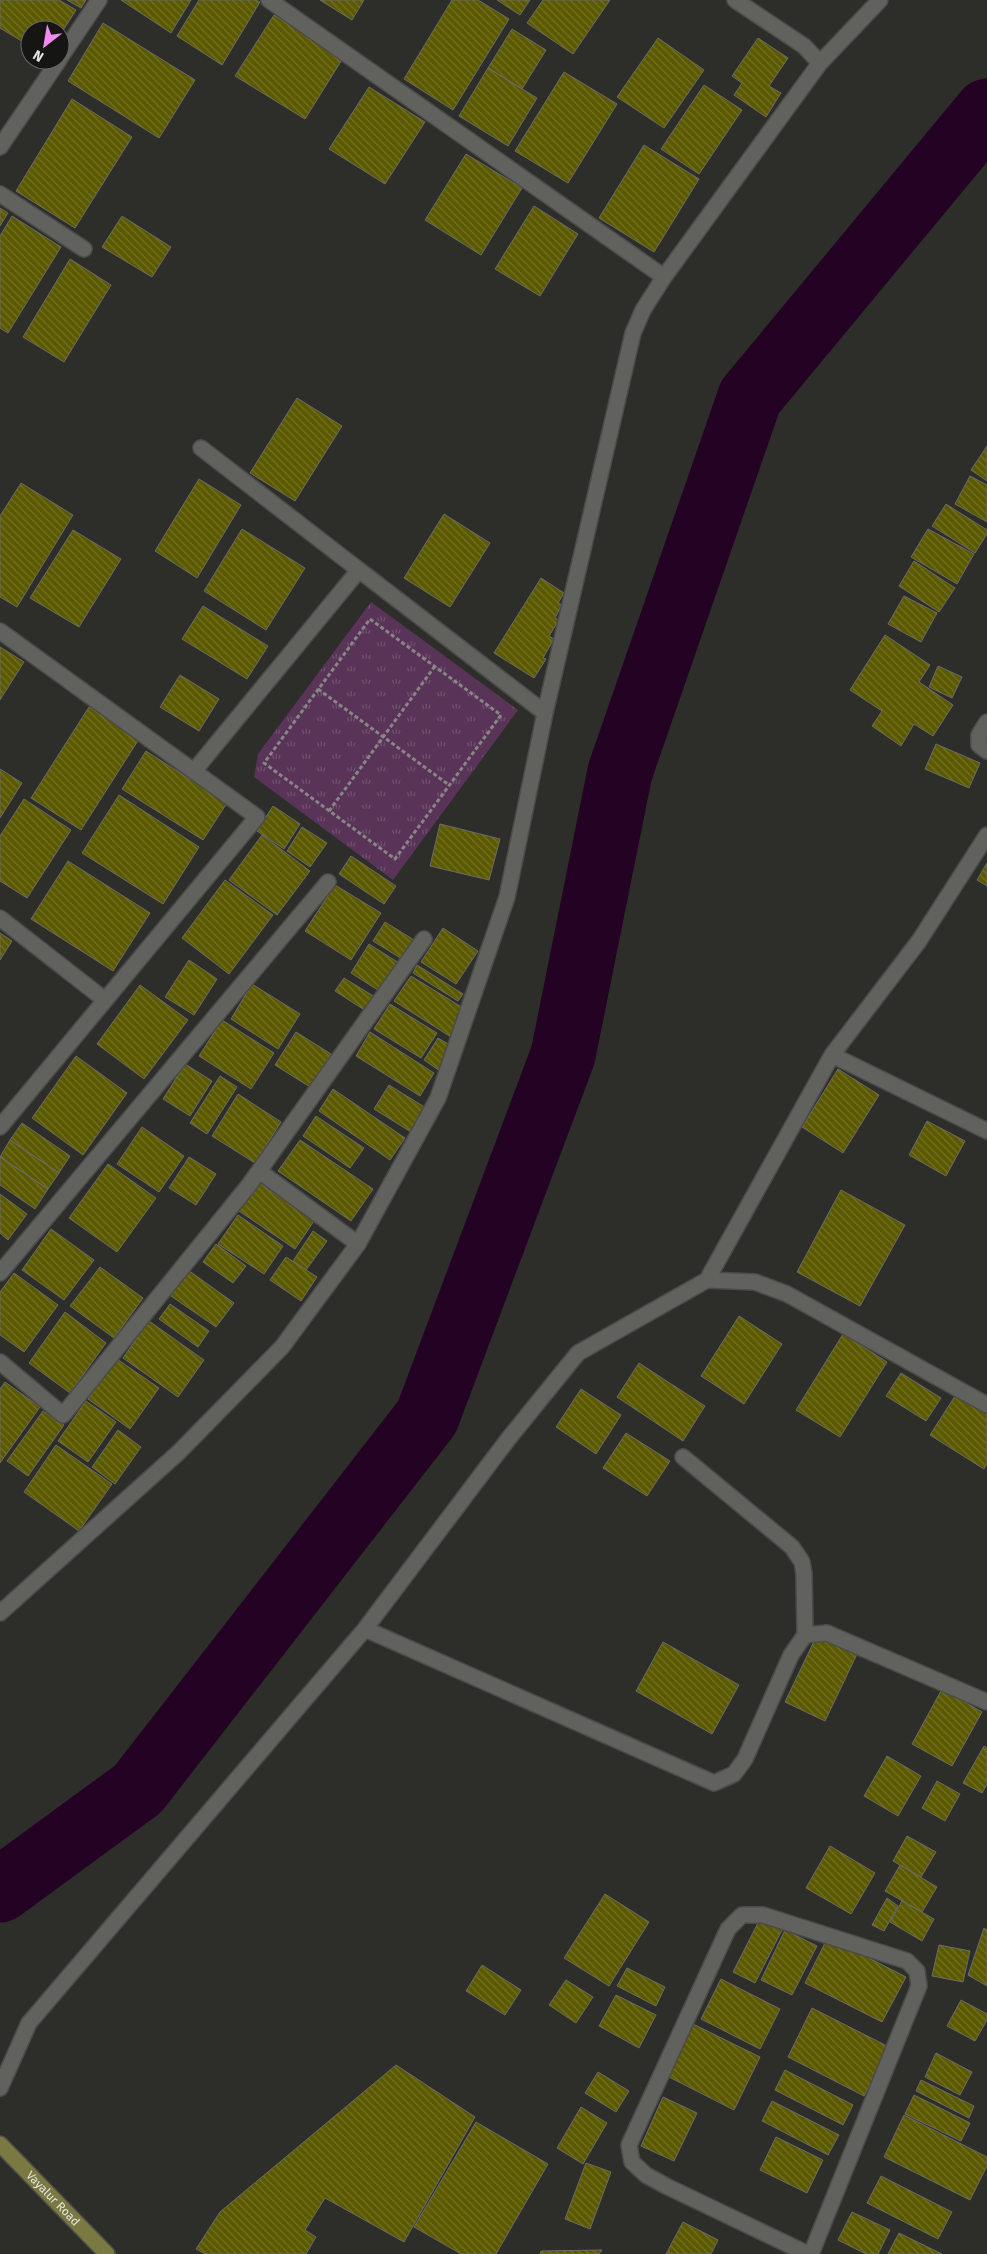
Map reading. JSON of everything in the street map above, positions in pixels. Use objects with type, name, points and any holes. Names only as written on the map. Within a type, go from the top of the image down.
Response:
[{"type":"main road","name":"Vayalur Road","points":[[0,2144],[107,2254]]},
{"type":"street","points":[[70,43],[99,0]]},
{"type":"street","points":[[270,0],[664,277]]},
{"type":"street","points":[[735,0],[804,46],[820,63]]},
{"type":"street","points":[[0,1613],[179,1452],[282,1347],[358,1244],[438,1098],[507,897],[545,713],[633,333],[643,310],[664,277],[820,63],[880,0]]},
{"type":"street","points":[[0,147],[52,70]]},
{"type":"street","points":[[0,194],[84,249]]},
{"type":"street","points":[[200,448],[545,713]]},
{"type":"street","points":[[194,771],[359,570]]},
{"type":"street","points":[[0,631],[257,817],[0,1127]]},
{"type":"street","points":[[987,722],[979,735],[979,745],[987,751]]},
{"type":"street","points":[[0,2088],[30,2023],[364,1629],[509,1438],[578,1353],[707,1280],[832,1055],[919,940],[987,835]]},
{"type":"street","points":[[0,1273],[328,882]]},
{"type":"street","points":[[0,918],[105,1000]]},
{"type":"street","points":[[0,1362],[63,1415],[259,1171],[424,939]]},
{"type":"street","points":[[832,1055],[987,1131]]},
{"type":"street","points":[[259,1171],[358,1244]]},
{"type":"street","points":[[707,1280],[755,1282],[787,1294],[987,1405]]},
{"type":"street","points":[[364,1629],[714,1783],[734,1774],[745,1759],[792,1654],[805,1635],[804,1574],[802,1562],[792,1547],[683,1456]]},
{"type":"street","points":[[805,1635],[827,1633],[987,1702]]},
{"type":"street","points":[[742,1915],[763,1915],[906,1961],[917,1971],[920,1986],[810,2254],[666,2186],[646,2175],[632,2162],[629,2145],[728,1929],[742,1915]]},
{"type":"path","points":[[370,619],[501,714],[395,859],[264,763],[318,689],[370,619]]},
{"type":"path","points":[[329,811],[436,666]]},
{"type":"path","points":[[318,689],[449,785]]},
{"type":"green space","points":[[371,602],[518,710],[393,880],[254,777],[258,754]]},
{"type":"building","points":[[0,0],[59,0],[76,10],[70,20],[20,20],[20,40],[0,28]]},
{"type":"building","points":[[67,0],[86,0],[81,8]]},
{"type":"building","points":[[121,0],[191,0],[171,33]]},
{"type":"building","points":[[199,0],[256,0],[260,2],[222,65],[177,36]]},
{"type":"building","points":[[320,0],[364,0],[352,20]]},
{"type":"building","points":[[452,0],[478,0],[509,19],[453,110],[404,79]]},
{"type":"building","points":[[497,0],[530,0],[520,15]]},
{"type":"building","points":[[543,0],[610,0],[573,54],[527,23]]},
{"type":"building","points":[[274,15],[343,58],[305,119],[235,76]]},
{"type":"building","points":[[103,23],[195,80],[159,138],[68,81]]},
{"type":"building","points":[[512,29],[546,50],[522,89],[488,68]]},
{"type":"building","points":[[658,38],[704,70],[664,128],[617,97]]},
{"type":"building","points":[[758,38],[788,58],[769,86],[781,93],[766,117],[734,95],[742,83],[732,76]]},
{"type":"building","points":[[488,68],[537,98],[508,146],[459,116]]},
{"type":"building","points":[[564,72],[617,104],[568,183],[515,151]]},
{"type":"building","points":[[704,85],[742,110],[699,174],[661,149]]},
{"type":"building","points":[[369,87],[425,122],[385,184],[329,149]]},
{"type":"building","points":[[72,99],[132,137],[75,228],[16,191]]},
{"type":"building","points":[[644,145],[699,179],[654,252],[599,218]]},
{"type":"building","points":[[466,154],[522,188],[481,255],[425,220]]},
{"type":"building","points":[[534,206],[578,234],[540,296],[495,269]]},
{"type":"building","points":[[0,208],[8,213],[0,226]]},
{"type":"building","points":[[12,216],[61,247],[8,333],[0,328],[0,236]]},
{"type":"building","points":[[122,216],[171,247],[152,277],[102,247]]},
{"type":"building","points":[[70,259],[111,285],[64,362],[23,337]]},
{"type":"building","points":[[297,398],[342,426],[295,501],[250,473]]},
{"type":"building","points":[[987,446],[987,481],[971,470]]},
{"type":"building","points":[[970,476],[987,485],[987,522],[955,504]]},
{"type":"building","points":[[199,479],[241,505],[197,578],[155,551]]},
{"type":"building","points":[[21,483],[73,515],[17,607],[0,597],[0,516]]},
{"type":"building","points":[[946,504],[987,530],[987,534],[975,553],[932,526]]},
{"type":"building","points":[[444,514],[490,543],[450,607],[404,578]]},
{"type":"building","points":[[242,529],[305,568],[266,630],[204,591]]},
{"type":"building","points":[[928,529],[974,554],[957,584],[911,557]]},
{"type":"building","points":[[73,530],[121,559],[79,627],[30,598]]},
{"type":"building","points":[[914,561],[955,588],[939,612],[899,586]]},
{"type":"building","points":[[541,578],[564,593],[558,603],[562,605],[555,618],[559,620],[549,636],[554,639],[543,658],[546,659],[534,678],[494,653]]},
{"type":"building","points":[[904,596],[937,613],[921,642],[888,624]]},
{"type":"building","points":[[203,606],[268,646],[247,679],[182,639]]},
{"type":"building","points":[[885,635],[930,665],[919,682],[953,705],[933,736],[914,724],[901,746],[872,726],[882,711],[850,690]]},
{"type":"building","points":[[0,647],[24,662],[0,700]]},
{"type":"building","points":[[938,666],[962,677],[952,698],[929,687]]},
{"type":"building","points":[[180,675],[219,699],[199,731],[160,707]]},
{"type":"building","points":[[89,707],[139,739],[81,830],[31,798]]},
{"type":"building","points":[[936,744],[980,763],[969,788],[925,769]]},
{"type":"building","points":[[146,751],[227,803],[203,840],[122,789]]},
{"type":"building","points":[[0,769],[22,783],[0,818]]},
{"type":"building","points":[[119,795],[199,847],[163,904],[82,853]]},
{"type":"building","points":[[24,799],[71,830],[27,898],[0,881],[0,836]]},
{"type":"building","points":[[273,806],[300,824],[284,849],[257,831]]},
{"type":"building","points":[[440,824],[500,839],[489,880],[430,866]]},
{"type":"building","points":[[302,827],[327,843],[310,867],[287,851]]},
{"type":"building","points":[[262,835],[310,871],[277,915],[229,880]]},
{"type":"building","points":[[351,856],[396,886],[384,904],[339,874]]},
{"type":"building","points":[[68,861],[150,913],[113,971],[31,919]]},
{"type":"building","points":[[987,863],[987,886],[977,880]]},
{"type":"building","points":[[225,880],[273,915],[229,974],[182,938]]},
{"type":"building","points":[[335,885],[381,913],[351,960],[305,931]]},
{"type":"building","points":[[385,922],[414,940],[402,959],[373,941]]},
{"type":"building","points":[[443,928],[478,951],[456,984],[421,962]]},
{"type":"building","points":[[0,933],[12,941],[0,960]]},
{"type":"building","points":[[369,944],[399,963],[381,992],[351,973]]},
{"type":"building","points":[[189,960],[217,979],[194,1015],[165,997]]},
{"type":"building","points":[[417,965],[463,994],[458,1001],[413,973]]},
{"type":"building","points":[[411,976],[468,1011],[451,1037],[394,1001]]},
{"type":"building","points":[[344,978],[375,997],[366,1011],[335,991]]},
{"type":"building","points":[[252,984],[300,1014],[278,1049],[231,1019]]},
{"type":"building","points":[[140,985],[188,1020],[144,1079],[97,1044]]},
{"type":"building","points":[[390,1004],[437,1033],[421,1058],[374,1029]]},
{"type":"building","points":[[222,1020],[274,1053],[251,1089],[199,1056]]},
{"type":"building","points":[[296,1032],[331,1054],[310,1087],[275,1065]]},
{"type":"building","points":[[370,1032],[434,1073],[420,1096],[356,1056]]},
{"type":"building","points":[[438,1038],[455,1048],[440,1071],[424,1060]]},
{"type":"building","points":[[76,1056],[127,1093],[83,1155],[32,1118]]},
{"type":"building","points":[[185,1064],[212,1081],[190,1116],[163,1099]]},
{"type":"building","points":[[838,1069],[879,1095],[843,1153],[802,1127]]},
{"type":"building","points":[[220,1076],[237,1087],[207,1134],[190,1123]]},
{"type":"building","points":[[389,1085],[426,1108],[411,1132],[374,1109]]},
{"type":"building","points":[[333,1089],[405,1138],[390,1160],[319,1111]]},
{"type":"building","points":[[238,1094],[281,1122],[255,1163],[212,1136]]},
{"type":"building","points":[[316,1116],[364,1148],[350,1168],[303,1136]]},
{"type":"building","points":[[927,1121],[965,1141],[946,1176],[909,1155]]},
{"type":"building","points":[[22,1123],[70,1156],[59,1173],[10,1140]]},
{"type":"building","points":[[142,1127],[184,1156],[159,1192],[117,1164]]},
{"type":"building","points":[[10,1140],[59,1173],[48,1189],[0,1157]]},
{"type":"building","points":[[300,1140],[373,1189],[351,1221],[278,1171]]},
{"type":"building","points":[[0,1157],[48,1189],[35,1209],[0,1185]]},
{"type":"building","points":[[189,1157],[216,1174],[196,1205],[169,1188]]},
{"type":"building","points":[[108,1164],[156,1198],[117,1252],[69,1218]]},
{"type":"building","points":[[258,1182],[314,1221],[295,1249],[239,1211]]},
{"type":"building","points":[[841,1190],[905,1225],[860,1306],[797,1272]]},
{"type":"building","points":[[0,1194],[27,1214],[8,1240],[0,1233]]},
{"type":"building","points":[[238,1215],[283,1246],[264,1274],[218,1244]]},
{"type":"building","points":[[51,1229],[94,1260],[64,1300],[22,1270]]},
{"type":"building","points":[[313,1231],[327,1241],[306,1270],[293,1261]]},
{"type":"building","points":[[216,1244],[246,1266],[233,1283],[203,1262]]},
{"type":"building","points":[[286,1257],[317,1277],[301,1301],[270,1280]]},
{"type":"building","points":[[100,1267],[143,1298],[114,1338],[70,1306]]},
{"type":"building","points":[[188,1270],[234,1303],[216,1327],[171,1296]]},
{"type":"building","points":[[14,1273],[58,1305],[24,1352],[0,1335],[0,1292]]},
{"type":"building","points":[[170,1304],[209,1331],[198,1347],[159,1319]]},
{"type":"building","points":[[65,1312],[106,1343],[70,1393],[29,1363]]},
{"type":"building","points":[[739,1316],[782,1344],[744,1404],[701,1376]]},
{"type":"building","points":[[149,1321],[204,1360],[178,1397],[123,1358]]},
{"type":"building","points":[[843,1334],[887,1362],[840,1437],[796,1410]]},
{"type":"building","points":[[117,1359],[159,1388],[130,1429],[88,1399]]},
{"type":"building","points":[[639,1363],[705,1406],[683,1441],[617,1397]]},
{"type":"building","points":[[901,1373],[941,1398],[926,1421],[886,1396]]},
{"type":"building","points":[[5,1382],[40,1407],[0,1463],[0,1389]]},
{"type":"building","points":[[581,1389],[621,1415],[596,1454],[556,1427]]},
{"type":"building","points":[[957,1393],[987,1412],[987,1464],[984,1469],[930,1435]]},
{"type":"building","points":[[86,1401],[116,1422],[88,1462],[58,1441]]},
{"type":"building","points":[[43,1411],[64,1425],[28,1476],[7,1461]]},
{"type":"building","points":[[118,1430],[141,1447],[115,1484],[92,1467]]},
{"type":"building","points":[[626,1433],[670,1461],[647,1496],[603,1468]]},
{"type":"building","points":[[56,1445],[112,1484],[79,1531],[24,1492]]},
{"type":"building","points":[[817,1635],[857,1654],[825,1721],[785,1702]]},
{"type":"building","points":[[663,1642],[739,1685],[712,1734],[636,1691]]},
{"type":"building","points":[[942,1689],[982,1712],[952,1766],[912,1744]]},
{"type":"building","points":[[984,1746],[987,1748],[987,1784],[982,1793],[963,1783]]},
{"type":"building","points":[[887,1756],[921,1776],[898,1816],[864,1796]]},
{"type":"building","points":[[937,1781],[960,1794],[945,1821],[922,1808]]},
{"type":"building","points":[[907,1836],[936,1852],[921,1877],[893,1861]]},
{"type":"building","points":[[830,1846],[875,1873],[851,1914],[806,1888]]},
{"type":"building","points":[[900,1865],[937,1887],[922,1912],[885,1891]]},
{"type":"building","points":[[605,1894],[649,1922],[609,1986],[564,1958]]},
{"type":"building","points":[[887,1898],[898,1906],[884,1931],[872,1925]]},
{"type":"building","points":[[902,1901],[934,1919],[922,1941],[890,1922]]},
{"type":"building","points":[[760,1919],[782,1930],[755,1983],[733,1972]]},
{"type":"building","points":[[984,1928],[987,1930],[987,1986],[968,1975]]},
{"type":"building","points":[[785,1930],[817,1946],[792,1995],[761,1980]]},
{"type":"building","points":[[828,1937],[906,1977],[882,2022],[805,1983]]},
{"type":"building","points":[[939,1945],[970,1951],[963,1982],[932,1976]]},
{"type":"building","points":[[482,1965],[521,1990],[505,2015],[466,1991]]},
{"type":"building","points":[[627,1968],[665,1987],[656,2006],[617,1986]]},
{"type":"building","points":[[721,1979],[780,2009],[760,2049],[701,2019]]},
{"type":"building","points":[[566,1980],[593,1997],[576,2023],[549,2005]]},
{"type":"building","points":[[616,1995],[656,2015],[639,2048],[599,2026]]},
{"type":"building","points":[[961,2000],[987,2014],[987,2020],[975,2041],[947,2026]]},
{"type":"building","points":[[812,2008],[889,2047],[864,2096],[788,2057]]},
{"type":"building","points":[[693,2024],[760,2057],[734,2110],[667,2076]]},
{"type":"building","points":[[936,2053],[972,2072],[960,2095],[925,2077]]},
{"type":"building","points":[[396,2065],[475,2117],[404,2242],[325,2198],[305,2230],[316,2237],[306,2254],[205,2254],[196,2249],[220,2212]]},
{"type":"building","points":[[785,2070],[853,2105],[843,2125],[775,2090]]},
{"type":"building","points":[[598,2072],[629,2091],[616,2112],[585,2093]]},
{"type":"building","points":[[921,2080],[974,2106],[969,2118],[916,2091]]},
{"type":"building","points":[[914,2095],[970,2123],[961,2141],[905,2114]]},
{"type":"building","points":[[663,2097],[697,2113],[674,2161],[641,2146]]},
{"type":"building","points":[[772,2101],[839,2135],[828,2155],[762,2121]]},
{"type":"building","points":[[581,2107],[607,2123],[583,2164],[557,2148]]},
{"type":"building","points":[[904,2115],[987,2157],[987,2166],[970,2200],[884,2157]]},
{"type":"building","points":[[476,2122],[548,2164],[496,2254],[461,2254],[414,2227]]},
{"type":"building","points":[[776,2137],[823,2160],[807,2193],[760,2170]]},
{"type":"building","points":[[586,2163],[611,2172],[590,2229],[565,2219]]},
{"type":"building","points":[[881,2176],[952,2212],[938,2239],[867,2203]]},
{"type":"building","points":[[852,2212],[890,2230],[878,2254],[866,2254],[838,2240]]},
{"type":"building","points":[[683,2222],[718,2240],[711,2254],[666,2254]]},
{"type":"building","points":[[899,2233],[942,2254],[888,2254]]},
{"type":"building","points":[[602,2250],[599,2254],[540,2254],[541,2251]]},
{"type":"waterway","points":[[0,1890],[138,1789],[427,1417],[563,1055],[620,772],[750,397],[987,111]]}]
